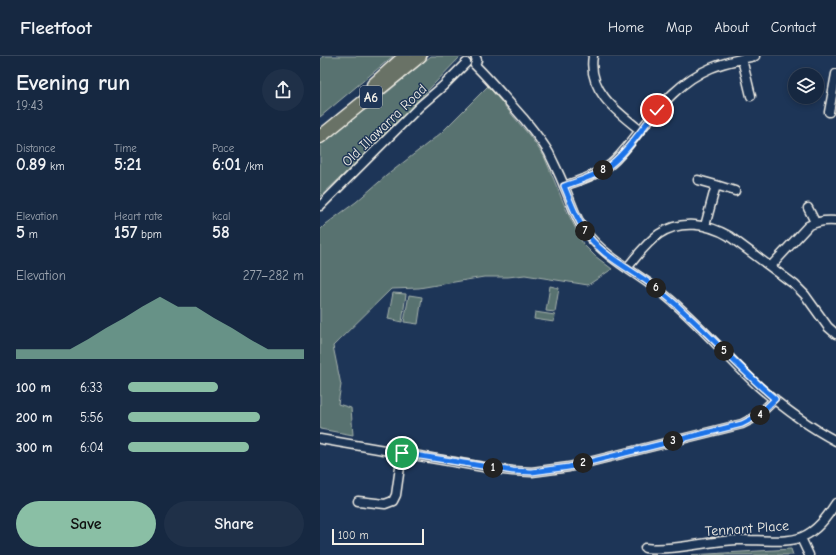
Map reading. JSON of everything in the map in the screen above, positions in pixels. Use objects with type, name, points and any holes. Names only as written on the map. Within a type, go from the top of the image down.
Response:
[{"type":"highway","name":"A6","points":[[320,129],[355,101],[405,56]]},
{"type":"highway","name":"A6","points":[[320,137],[420,56]]},
{"type":"street","points":[[475,56],[478,60],[475,65]]},
{"type":"street","points":[[593,56],[592,70],[605,100],[612,108],[640,130]]},
{"type":"street","points":[[564,186],[593,175],[605,168],[622,153],[669,97],[691,79],[710,68],[755,56]]},
{"type":"street","points":[[742,59],[751,96]]},
{"type":"street","points":[[466,60],[470,66],[475,65],[512,105],[540,139],[548,152],[564,186],[575,214],[583,229],[594,243],[609,256],[666,296],[754,381],[795,416],[836,441]]},
{"type":"street","name":"Old Illawarra Road","points":[[320,206],[466,60]]},
{"type":"street","points":[[829,112],[836,74]]},
{"type":"street","points":[[698,180],[734,191]]},
{"type":"street","points":[[705,226],[716,185]]},
{"type":"street","points":[[808,208],[815,222]]},
{"type":"street","points":[[771,266],[808,226],[815,222],[827,220],[836,221]]},
{"type":"street","points":[[627,268],[647,244],[660,233],[674,227],[690,224],[718,230],[729,236],[795,285],[806,295],[819,316],[836,334]]},
{"type":"street","points":[[320,439],[513,471],[532,472],[569,467],[742,424],[762,413],[775,399]]},
{"type":"street","points":[[358,501],[385,504],[393,501],[396,495],[402,453]]},
{"type":"street","name":"Tennant Place","points":[[645,548],[662,550],[730,541],[801,538],[826,520],[836,503]]},
{"type":"street","points":[[801,538],[808,555]]},
{"type":"green space","points":[[323,56],[393,56],[320,117],[320,60]]},
{"type":"green space","points":[[431,56],[461,56],[382,138],[320,197],[320,142],[354,115],[367,109]]},
{"type":"green space","points":[[488,86],[529,135],[544,156],[566,209],[583,244],[595,256],[612,269],[588,285],[525,275],[484,277],[419,288],[391,289],[333,346],[341,385],[338,404],[351,408],[353,435],[320,429],[320,230],[441,133]]},
{"type":"green space","points":[[550,286],[559,288],[555,312],[546,311]]},
{"type":"green space","points":[[393,293],[406,294],[402,322],[388,319]]},
{"type":"green space","points":[[409,295],[422,297],[418,324],[404,322]]},
{"type":"green space","points":[[535,312],[555,315],[554,322],[534,319]]},
{"type":"green space","points":[[791,549],[793,555],[692,555]]},
{"type":"route","points":[[402,453],[513,471],[532,472],[550,470],[569,467],[742,424],[762,413],[775,399],[758,385],[666,296],[647,281],[609,256],[594,243],[583,229],[572,207],[564,186],[593,175],[611,164],[622,153],[657,110]]}]
